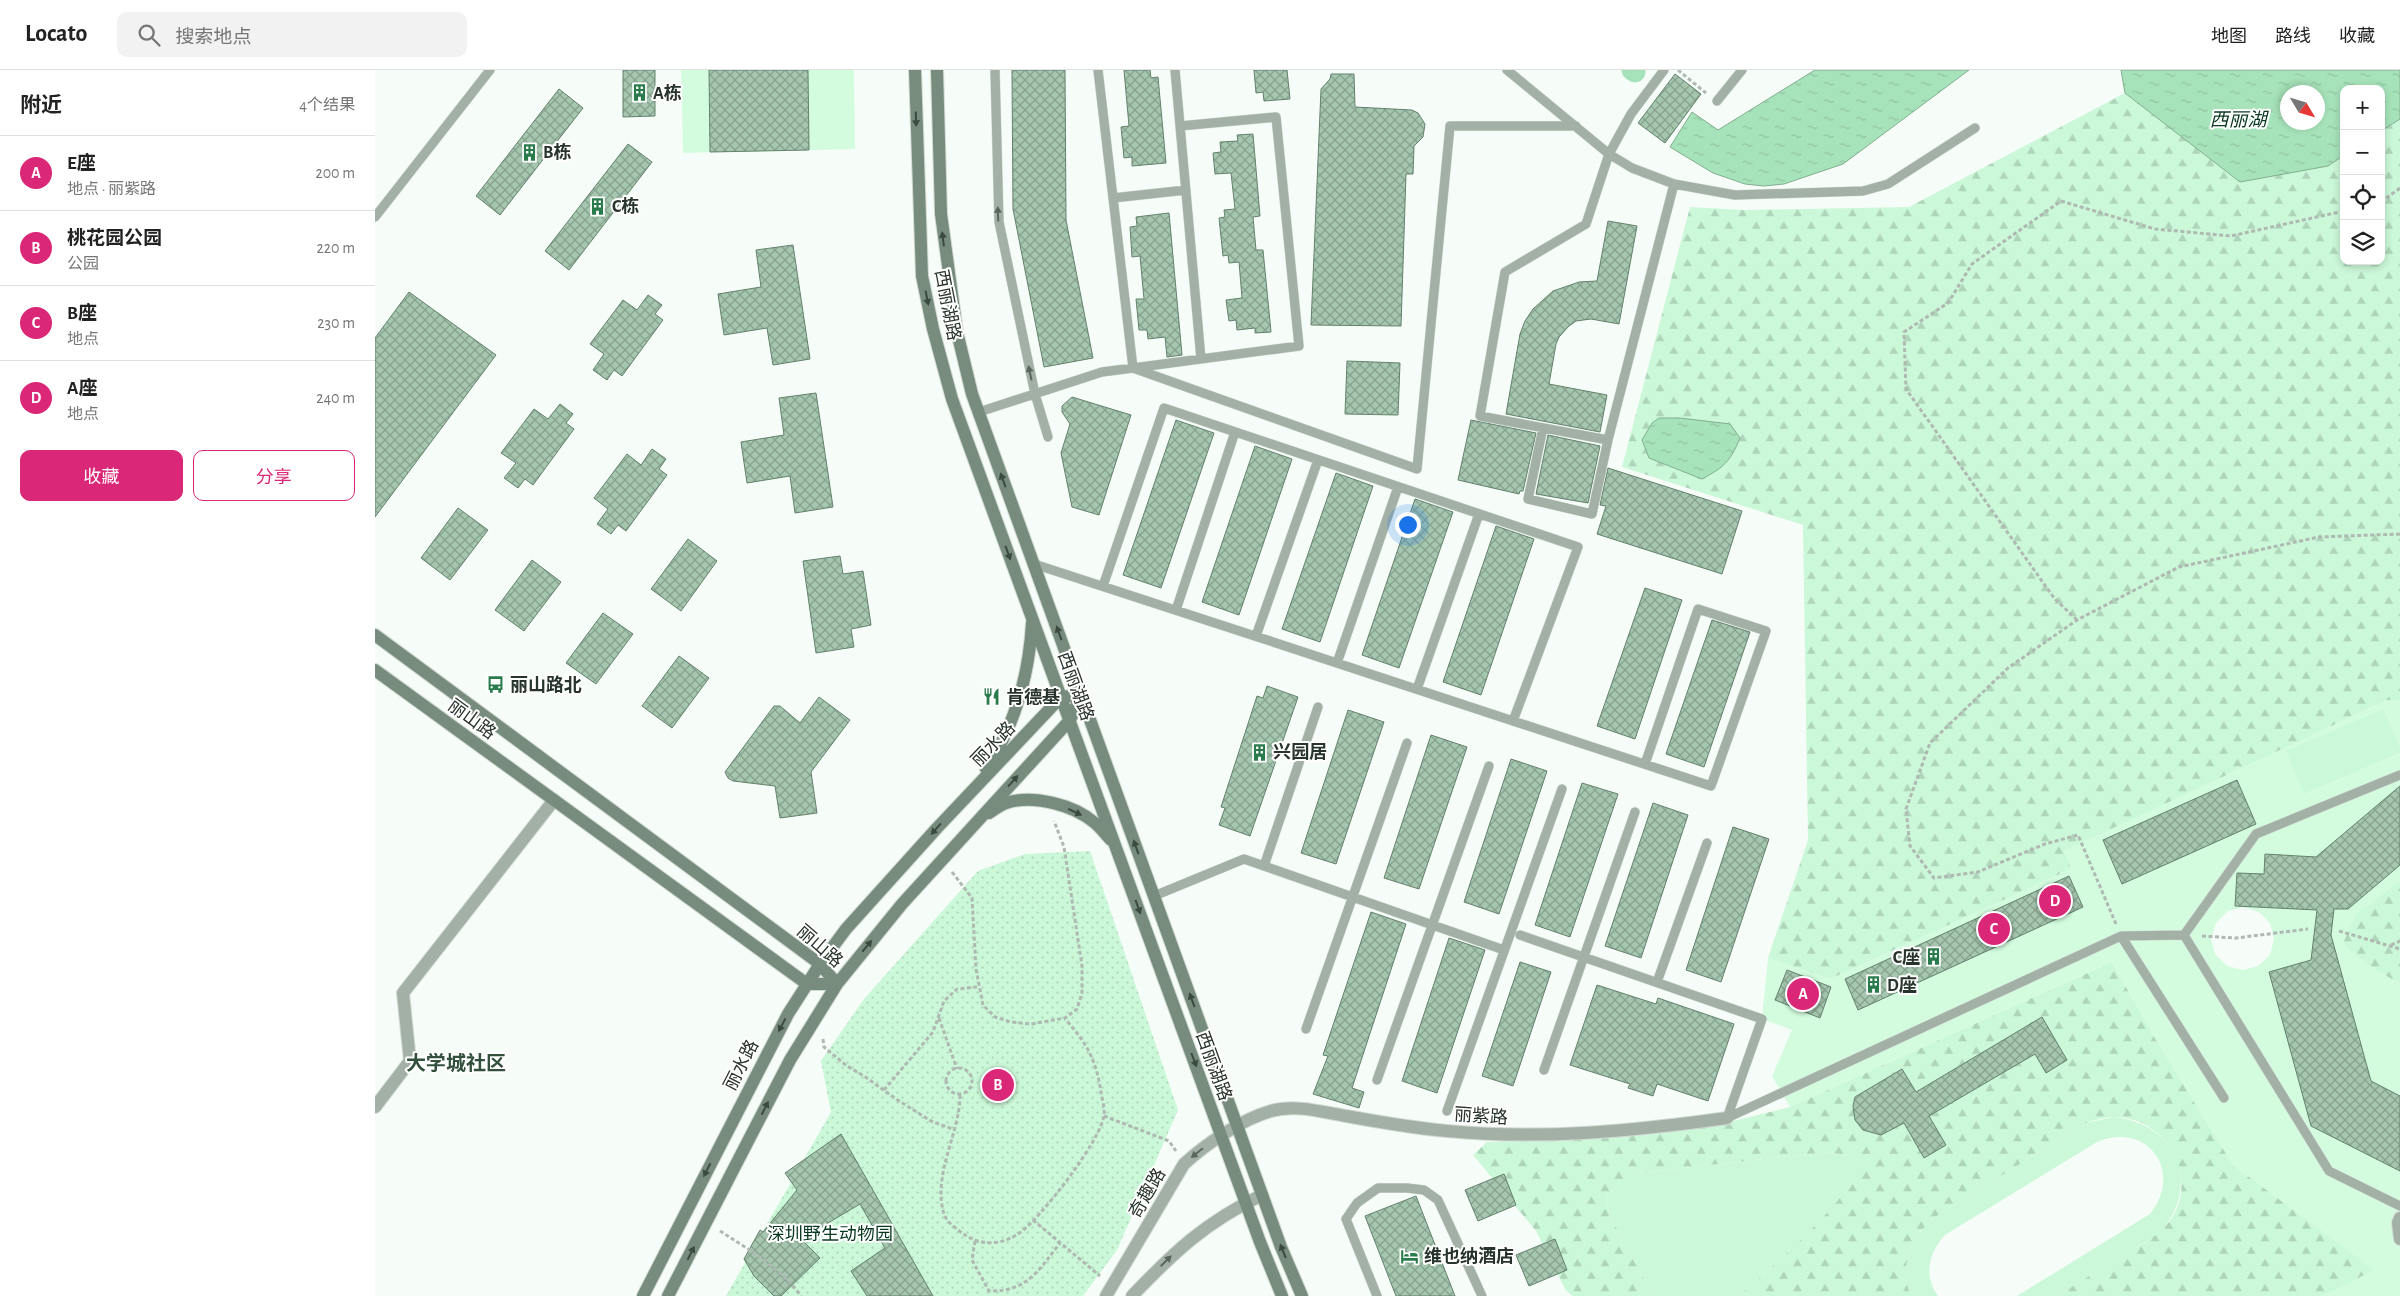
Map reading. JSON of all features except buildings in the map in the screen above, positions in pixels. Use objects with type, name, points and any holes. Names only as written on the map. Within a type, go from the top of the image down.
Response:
[{"type":"main road","name":"西丽湖路","points":[[915,70],[922,276],[933,329],[952,399],[1246,1203],[1282,1296]]},
{"type":"main road","name":"西丽湖路","points":[[937,70],[941,214],[947,272],[957,332],[979,412],[1262,1195],[1302,1296]]},
{"type":"main road","points":[[970,793],[993,756],[1015,712],[1031,654],[1032,618]]},
{"type":"main road","name":"丽山路","points":[[375,635],[820,964],[837,984]]},
{"type":"main road","name":"丽山路","points":[[375,670],[807,984],[837,984]]},
{"type":"main road","points":[[669,1296],[790,1060],[837,984],[902,904],[1070,720],[1081,695],[1061,697]]},
{"type":"main road","name":"丽水路","points":[[643,1296],[779,1031],[820,964],[846,929],[1061,697]]},
{"type":"main road","points":[[980,818],[1006,803],[1026,800],[1047,802],[1075,811],[1094,822],[1115,845]]},
{"type":"street","points":[[375,1107],[410,1061],[403,993],[554,800]]},
{"type":"street","name":"丽紫路","points":[[1238,1126],[1271,1111],[1298,1108],[1447,1131],[1516,1136],[1585,1134],[1654,1128],[1727,1118]]},
{"type":"street","name":"奇趣路","points":[[1106,1296],[1115,1284],[1184,1164],[1201,1149],[1238,1126]]},
{"type":"street","points":[[1132,1296],[1185,1243],[1246,1203],[1262,1195]]},
{"type":"street","points":[[2400,1218],[2398,1223],[2400,1239]]},
{"type":"lane","points":[[375,217],[489,70]]},
{"type":"lane","points":[[995,70],[999,222],[1035,394],[1048,437]]},
{"type":"lane","points":[[1098,70],[1133,368]]},
{"type":"lane","points":[[1175,70],[1201,359]]},
{"type":"lane","points":[[1507,70],[1609,154],[1632,168],[1674,184],[1735,195],[1863,191],[1889,184],[1975,128]]},
{"type":"lane","points":[[1607,440],[1480,416],[1505,272],[1586,224],[1609,154],[1631,114],[1664,70]]},
{"type":"lane","points":[[1717,101],[1742,70]]},
{"type":"lane","points":[[979,412],[1102,372],[1299,346],[1276,117],[1180,126]]},
{"type":"lane","points":[[1133,368],[1417,469],[1450,126],[1576,126]]},
{"type":"lane","points":[[1543,428],[1528,499],[1592,514],[1607,440],[1674,184]]},
{"type":"lane","points":[[1113,198],[1186,190]]},
{"type":"lane","points":[[1103,586],[1164,408],[1578,547],[1513,721]]},
{"type":"lane","points":[[1176,610],[1235,432]]},
{"type":"lane","points":[[1256,636],[1318,460]]},
{"type":"lane","points":[[1337,663],[1398,487]]},
{"type":"lane","points":[[1417,690],[1479,514]]},
{"type":"lane","points":[[1033,564],[1711,786],[1766,631],[1698,609],[1645,764]]},
{"type":"lane","points":[[1264,866],[1317,707]]},
{"type":"lane","points":[[1306,1029],[1407,742]]},
{"type":"lane","points":[[1377,1080],[1489,766]]},
{"type":"lane","points":[[2184,935],[2256,834],[2400,774]]},
{"type":"lane","points":[[1447,1110],[1561,789]]},
{"type":"lane","points":[[1544,1070],[1635,812]]},
{"type":"lane","points":[[1657,982],[1707,843]]},
{"type":"lane","points":[[1154,896],[1244,859],[1504,950]]},
{"type":"lane","points":[[1520,935],[1762,1019],[1727,1118]]},
{"type":"lane","points":[[1727,1118],[2121,936],[2184,935]]},
{"type":"lane","points":[[2184,935],[2329,1171],[2400,1206]]},
{"type":"lane","points":[[2121,936],[2224,1098]]},
{"type":"lane","points":[[1377,1296],[1346,1219],[1357,1203],[1378,1188],[1407,1188],[1424,1190],[1438,1200],[1482,1296]]},
{"type":"path","points":[[1677,70],[1717,101]]},
{"type":"path","points":[[2385,199],[2400,188]]},
{"type":"path","points":[[2077,620],[2055,598],[1906,389],[1904,332],[1948,303],[1972,264],[2061,201],[2155,230],[2231,236],[2340,212]]},
{"type":"path","points":[[2121,936],[2078,835],[2045,844],[1978,872],[1934,878],[1910,846],[1906,808],[1930,743],[2008,668],[2077,620],[2179,567],[2319,537],[2400,534]]},
{"type":"path","points":[[941,862],[961,881],[972,898],[977,987],[983,1005],[995,1017],[1011,1022],[1031,1024],[1065,1018],[1077,1009],[1082,993],[1082,966],[1064,847],[1047,802]]},
{"type":"path","points":[[2184,935],[2237,938],[2308,929]]},
{"type":"path","points":[[2339,931],[2400,949]]},
{"type":"path","points":[[2391,945],[2400,941]]},
{"type":"path","points":[[884,1090],[933,1032],[944,1001],[957,989],[977,987]]},
{"type":"path","points":[[939,1018],[957,1069]]},
{"type":"path","points":[[960,1095],[960,1112],[941,1193],[944,1215],[956,1229],[975,1242],[993,1243],[1007,1240],[1020,1233],[1033,1220],[1085,1156],[1104,1116],[1097,1069],[1090,1052],[1078,1033],[1065,1018]]},
{"type":"path","points":[[823,1038],[824,1047],[847,1066],[931,1121],[955,1130]]},
{"type":"path","points":[[963,1068],[970,1074],[973,1082],[969,1091],[960,1095],[951,1092],[946,1084],[948,1075],[957,1069],[963,1068]]},
{"type":"path","points":[[1104,1116],[1169,1141],[1184,1164]]},
{"type":"path","points":[[1033,1220],[1103,1279],[1115,1284]]},
{"type":"path","points":[[706,1223],[748,1248],[792,1284],[801,1296]]},
{"type":"path","points":[[975,1242],[971,1260],[989,1291],[1006,1292],[1032,1280],[1060,1243]]},
{"type":"shaded area","points":[[681,70],[854,70],[855,149],[683,153]]},
{"type":"shaded area","points":[[2387,700],[2400,700],[2400,747],[2384,709],[2304,794],[2400,753],[2400,881],[2356,914],[2368,965],[2400,984],[2400,1296],[2323,1296],[2373,1270],[2233,1165],[2153,1035],[2112,962],[1790,1107],[1772,1076],[1792,1030],[1762,1019],[1768,958],[1830,979],[2071,869],[2063,851]],"holes":[[[2243,907],[2259,912],[2270,923],[2274,939],[2270,955],[2258,966],[2243,970],[2227,966],[2215,954],[2211,939],[2216,923],[2228,911]]]},
{"type":"green space","points":[[2125,93],[2240,181],[2328,166],[2340,158],[2340,265],[2385,265],[2385,128],[2400,119],[2400,700],[2387,700],[2064,851],[2071,869],[1830,979],[1768,958],[1808,840],[1803,525],[1622,467],[1690,207],[1744,210],[1909,207]]},
{"type":"green space","points":[[2384,709],[2400,747],[2400,753],[2304,794],[2286,751]]},
{"type":"green space","name":"深圳野生动物园","points":[[1090,851],[1178,1110],[1117,1250],[1083,1296],[726,1296],[831,1112],[821,1061],[864,999],[978,871],[1025,854]]},
{"type":"green space","points":[[2400,881],[2400,984],[2368,965],[2343,943],[2356,914]]},
{"type":"green space","points":[[2112,962],[2153,1035],[2233,1165],[2374,1270],[2323,1296],[2057,1296],[2154,1236],[2169,1222],[2178,1205],[2182,1188],[2180,1170],[2174,1154],[2164,1139],[2150,1128],[2134,1120],[2115,1117],[2086,1123],[1935,1217],[1920,1233],[1909,1252],[1906,1274],[1911,1296],[1739,1296],[1788,1252],[1825,1215],[1853,1179],[1860,1164],[1850,1156],[1828,1152],[1629,1174],[1607,1196],[1609,1214],[1653,1296],[1572,1296],[1565,1289],[1536,1231],[1473,1155],[1487,1142],[1594,1139],[1717,1125],[1790,1107]]},
{"type":"green space","points":[[2114,1117],[2136,1122],[2154,1131],[2168,1144],[2177,1159],[2181,1177],[2180,1195],[2173,1214],[2160,1233],[2057,1296],[2017,1296],[2150,1214],[2160,1198],[2163,1182],[2162,1167],[2155,1154],[2145,1144],[2132,1138],[2115,1137],[2097,1142],[1945,1235],[1935,1249],[1929,1272],[1933,1288],[1938,1296],[1911,1296],[1906,1274],[1909,1252],[1920,1233],[1935,1217],[2086,1123]]},
{"type":"green space","points":[[1828,1152],[1850,1156],[1861,1164],[1854,1179],[1842,1197],[1826,1215],[1739,1296],[1653,1296],[1609,1214],[1607,1196],[1629,1174]]},
{"type":"water","points":[[1815,70],[1969,70],[1843,164],[1784,184],[1764,186],[1745,184],[1713,173],[1670,147],[1692,112],[1718,130]]},
{"type":"water","name":"西丽湖","points":[[2121,70],[2400,70],[2400,119],[2385,128],[2385,85],[2340,85],[2340,158],[2328,166],[2240,182],[2125,93]]},
{"type":"water","points":[[1659,418],[1680,418],[1730,424],[1740,438],[1733,453],[1725,463],[1702,479],[1649,458],[1642,440],[1652,423]]},
{"type":"place","name":"A栋","points":[[639,93]]},
{"type":"place","name":"B栋","points":[[529,152]]},
{"type":"place","name":"C栋","points":[[598,206]]},
{"type":"place","name":"丽山路北","points":[[496,685]]},
{"type":"place","name":"肯德基","points":[[992,697]]},
{"type":"place","name":"兴园居","points":[[1259,752]]},
{"type":"place","name":"A座","points":[[2055,901]]},
{"type":"place","name":"B座","points":[[1994,929]]},
{"type":"place","name":"C座","points":[[1934,957]]},
{"type":"place","name":"D座","points":[[1873,985]]},
{"type":"place","name":"E座","points":[[1803,994]]},
{"type":"place","name":"桃花园公园","points":[[998,1085]]},
{"type":"place","name":"维也纳酒店","points":[[1410,1256]]},
{"type":"district","name":"大学城社区","points":[[456,1063]]}]
